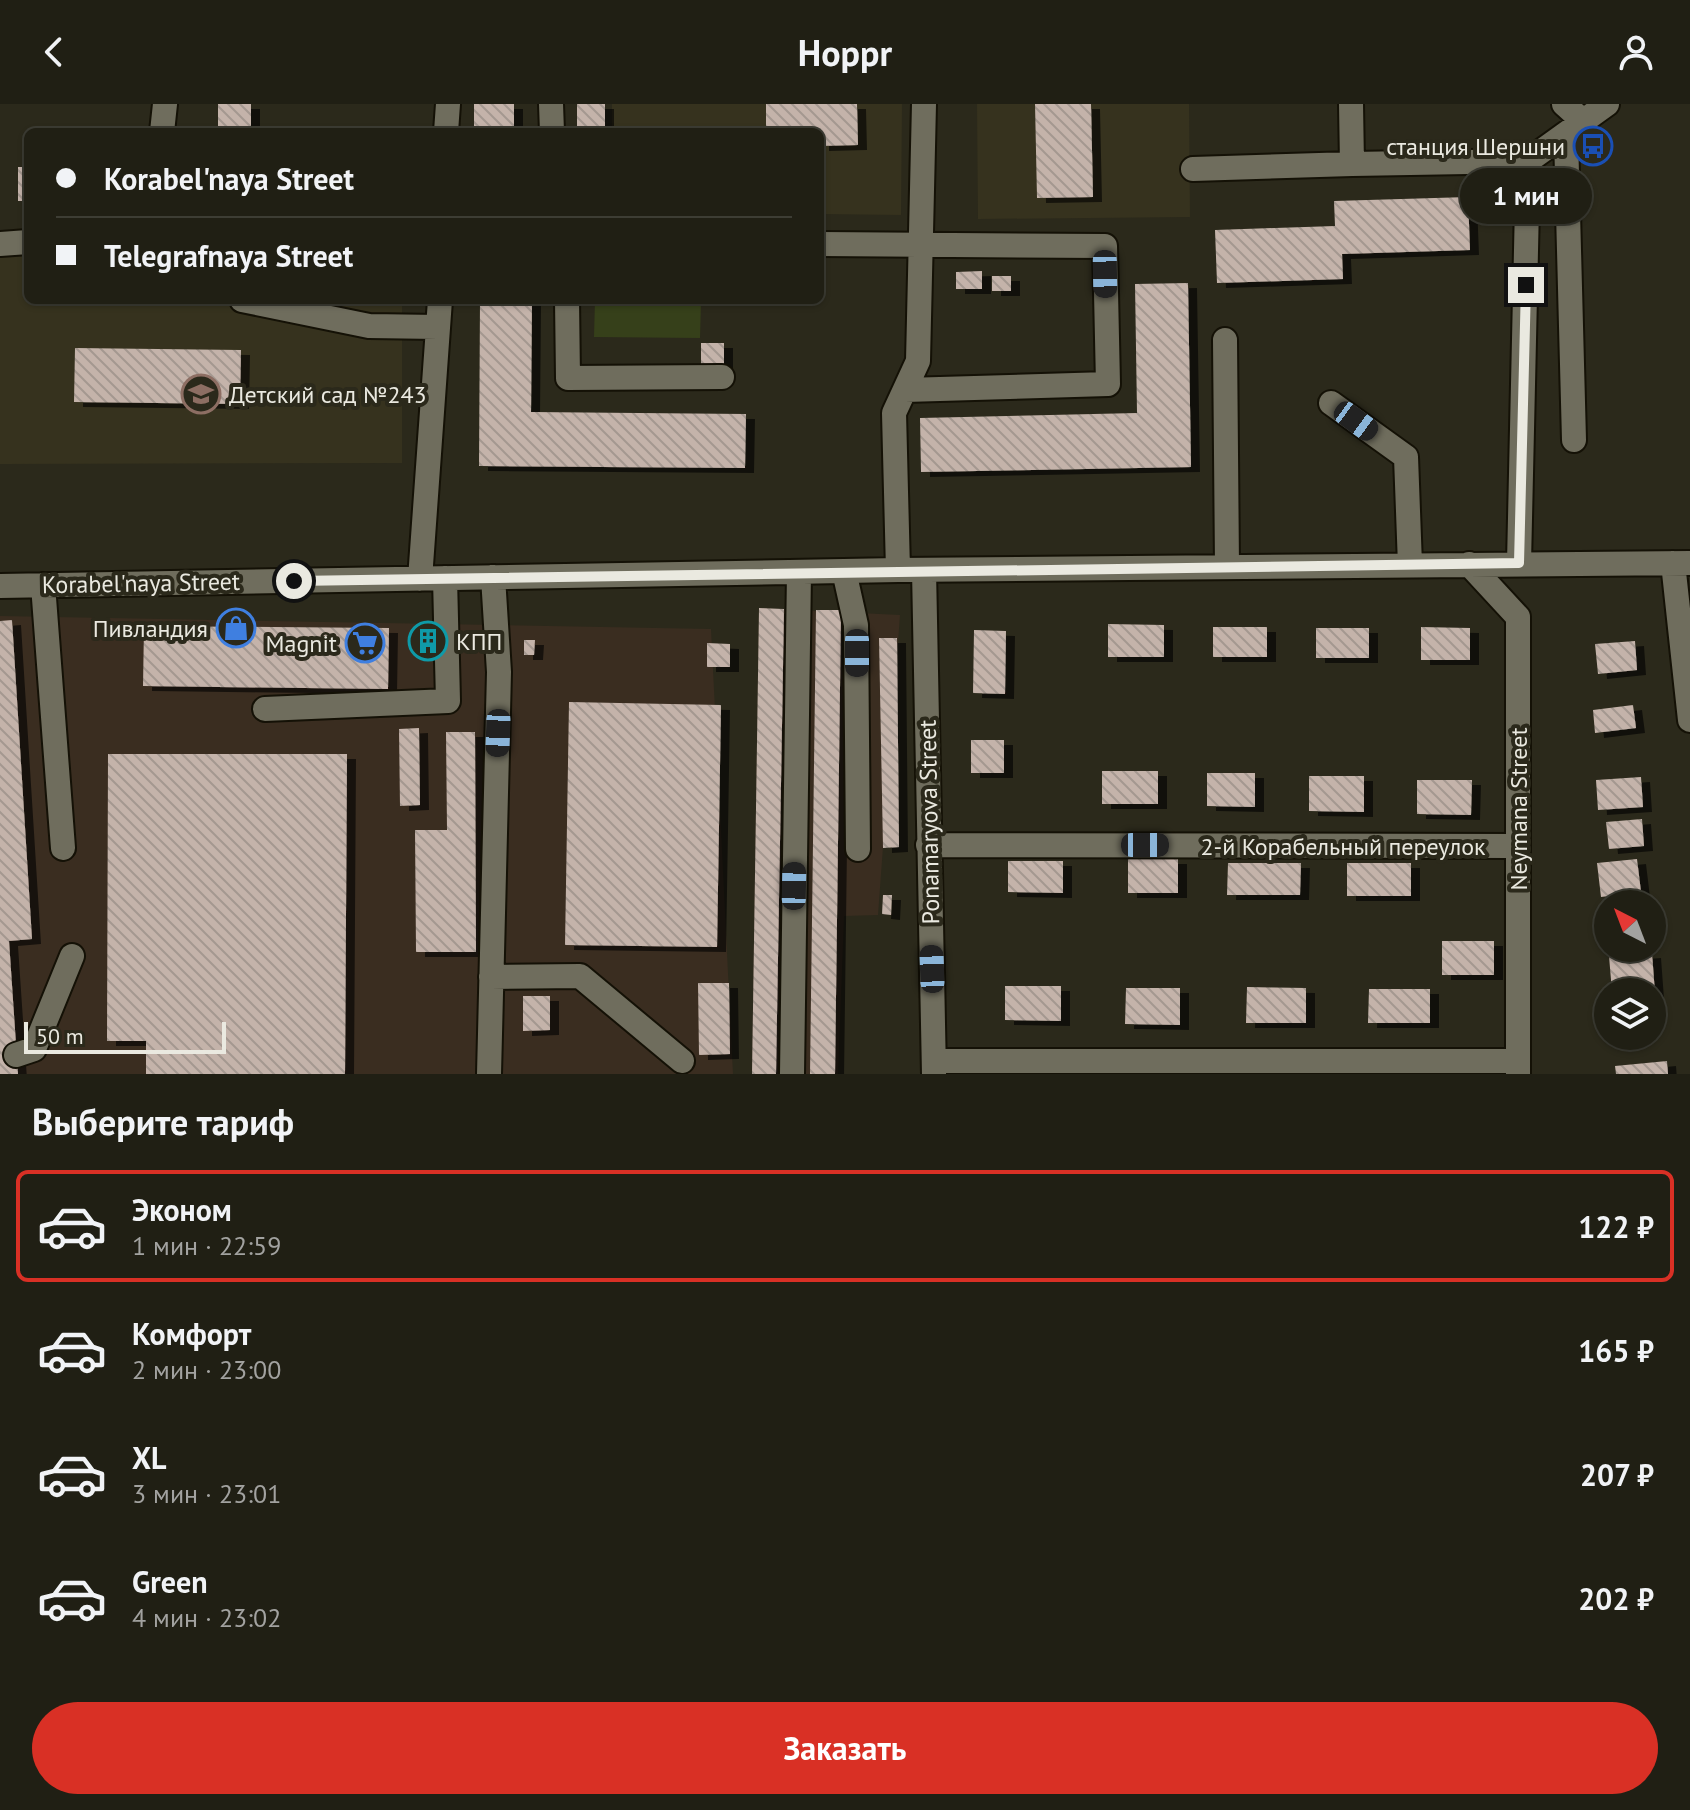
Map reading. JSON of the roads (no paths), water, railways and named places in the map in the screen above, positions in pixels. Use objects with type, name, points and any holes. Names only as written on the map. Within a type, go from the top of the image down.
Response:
[{"type":"street","points":[[162,128],[165,104]]},
{"type":"street","points":[[446,128],[448,104]]},
{"type":"street","points":[[551,104],[552,128]]},
{"type":"street","points":[[898,570],[894,413],[918,361],[924,104]]},
{"type":"street","points":[[1351,104],[1352,164]]},
{"type":"street","points":[[1564,104],[1575,129],[1574,440]]},
{"type":"street","points":[[1193,169],[1528,161],[1607,104]]},
{"type":"street","points":[[1519,563],[1528,161]]},
{"type":"street","points":[[0,244],[24,242]]},
{"type":"street","points":[[824,244],[1105,246],[1108,384],[905,390]]},
{"type":"street","points":[[262,304],[369,326],[438,327]]},
{"type":"street","points":[[420,579],[440,304]]},
{"type":"street","points":[[567,304],[568,378],[722,377]]},
{"type":"street","points":[[1225,340],[1227,566]]},
{"type":"street","points":[[1331,403],[1406,457],[1410,565]]},
{"type":"street","points":[[1682,563],[1690,720]]},
{"type":"street","name":"Korabel'naya Street","points":[[0,586],[898,570],[1682,563]]},
{"type":"street","name":"Neymana Street","points":[[1469,564],[1518,617],[1518,1067]]},
{"type":"street","name":"Ponamaryova Street","points":[[924,570],[935,1068]]},
{"type":"street","points":[[844,571],[856,625],[858,849]]},
{"type":"street","points":[[792,1074],[799,572]]},
{"type":"street","points":[[489,1074],[499,672],[493,577]]},
{"type":"street","points":[[265,709],[448,701],[445,578]]},
{"type":"street","points":[[43,585],[63,848]]},
{"type":"street","name":"2-й Корабельный переулок","points":[[928,845],[1517,846]]},
{"type":"street","points":[[16,1055],[34,1049],[72,956]]},
{"type":"street","points":[[491,977],[580,976],[682,1061]]},
{"type":"street","points":[[935,1068],[1518,1067]]},
{"type":"place","name":"станция Шершни","points":[[1593,146]]},
{"type":"place","name":"Детский сад №243","points":[[201,394]]},
{"type":"place","name":"Пивландия","points":[[236,628]]},
{"type":"place","name":"КПП","points":[[428,641]]},
{"type":"place","name":"Magnit","points":[[365,643]]}]
